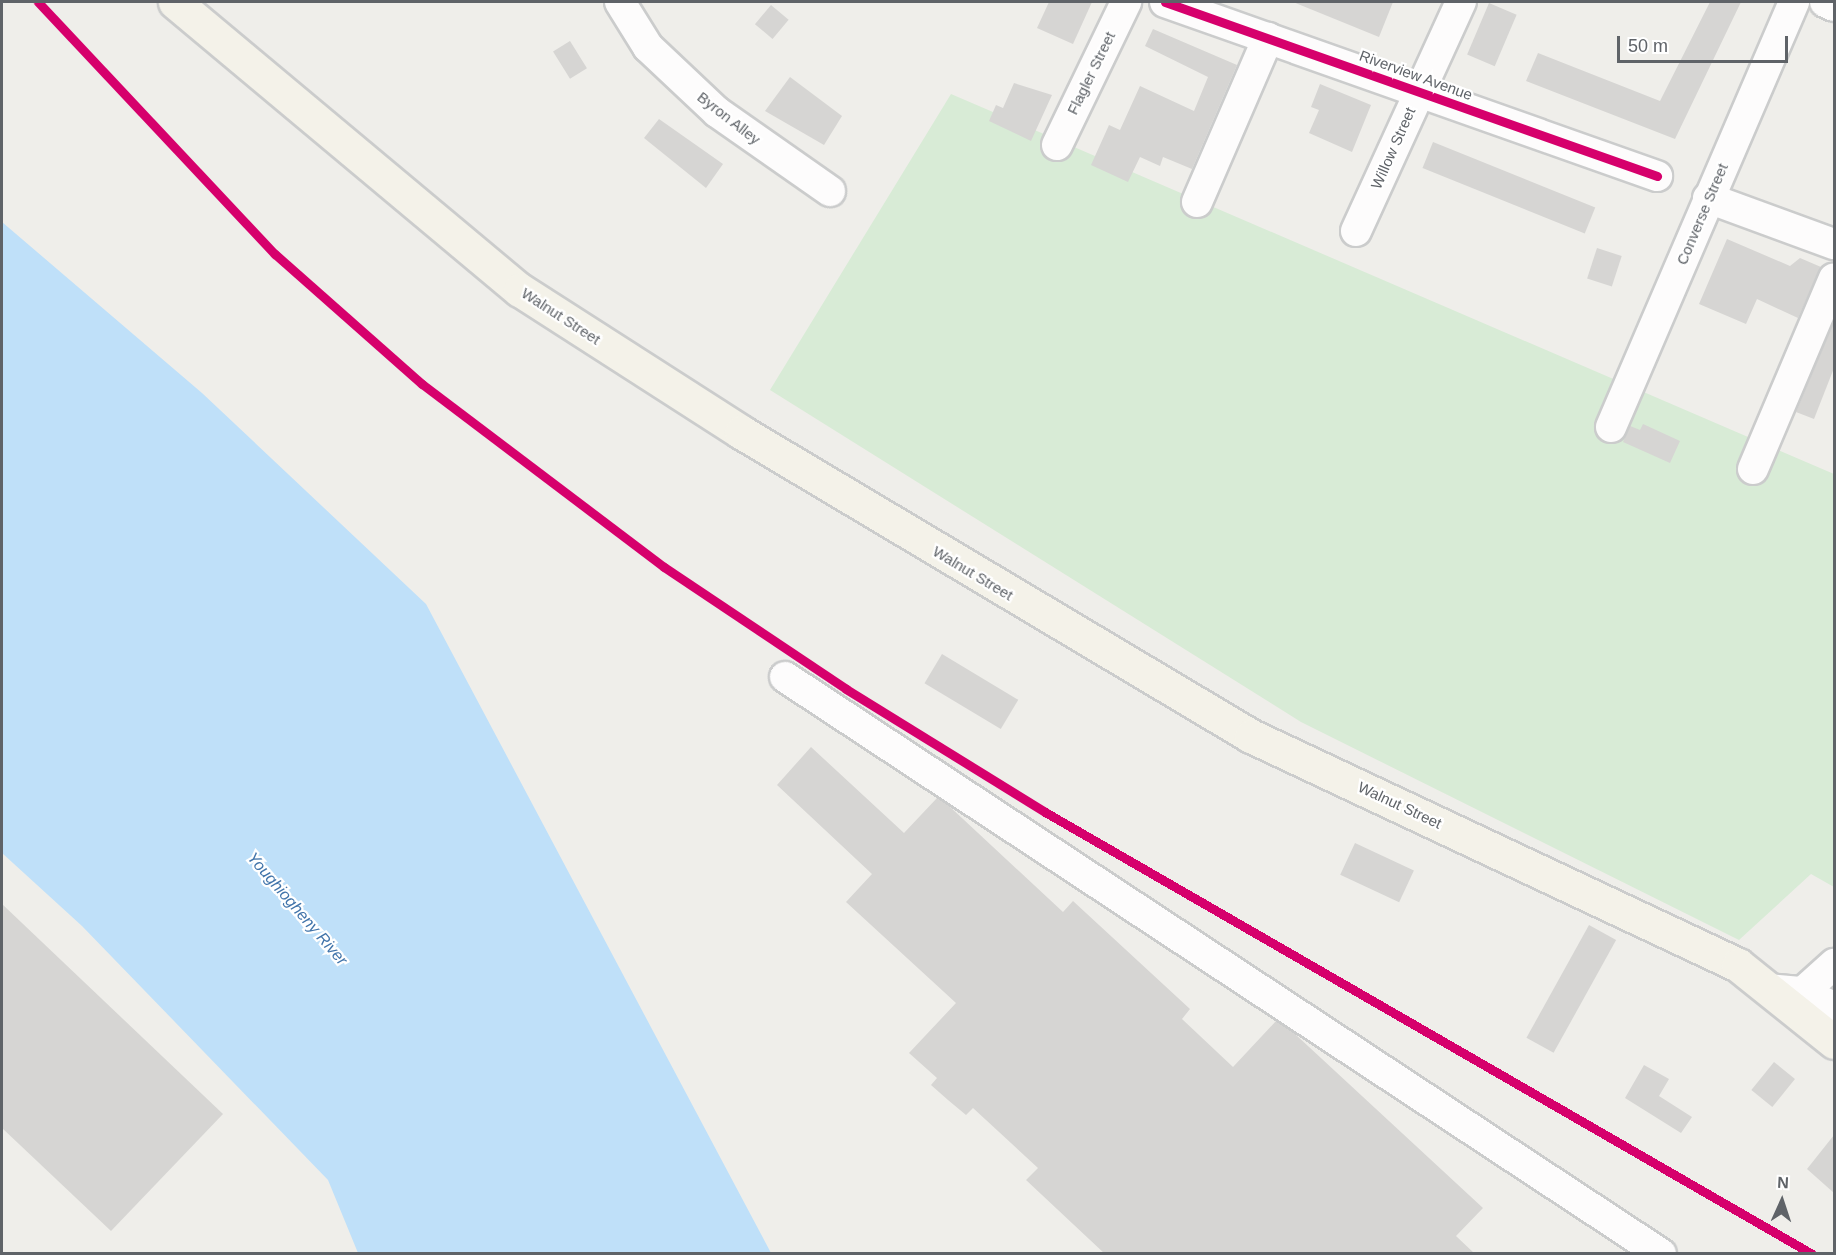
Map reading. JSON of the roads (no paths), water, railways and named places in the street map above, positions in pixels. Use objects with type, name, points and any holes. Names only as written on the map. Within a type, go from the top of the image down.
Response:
[{"type":"main road","name":"Walnut Street","points":[[175,2],[520,290],[741,432],[1251,736],[1657,924],[1738,965],[1834,1042]]},
{"type":"street","name":"Byron Alley","points":[[620,2],[648,47],[717,112],[830,191]]},
{"type":"street","name":"Flagler Street","points":[[1057,145],[1126,2]]},
{"type":"street","name":"Riverview Avenue","points":[[1165,2],[1657,176]]},
{"type":"street","name":"Willow Street","points":[[1356,231],[1461,2]]},
{"type":"street","name":"Converse Street","points":[[1611,427],[1794,2]]},
{"type":"street","points":[[1825,2],[1834,6]]},
{"type":"street","points":[[1197,202],[1268,38]]},
{"type":"street","points":[[1708,198],[1834,244]]},
{"type":"street","points":[[1753,469],[1834,278]]},
{"type":"street","points":[[785,677],[1661,1254]]},
{"type":"street","points":[[1803,992],[1834,964]]},
{"type":"street","points":[[1767,988],[1803,992],[1834,1007]]},
{"type":"water","name":"Youghiogheny River","points":[[2,222],[202,393],[426,604],[771,1253],[358,1253],[328,1180],[82,926],[2,853]]}]
